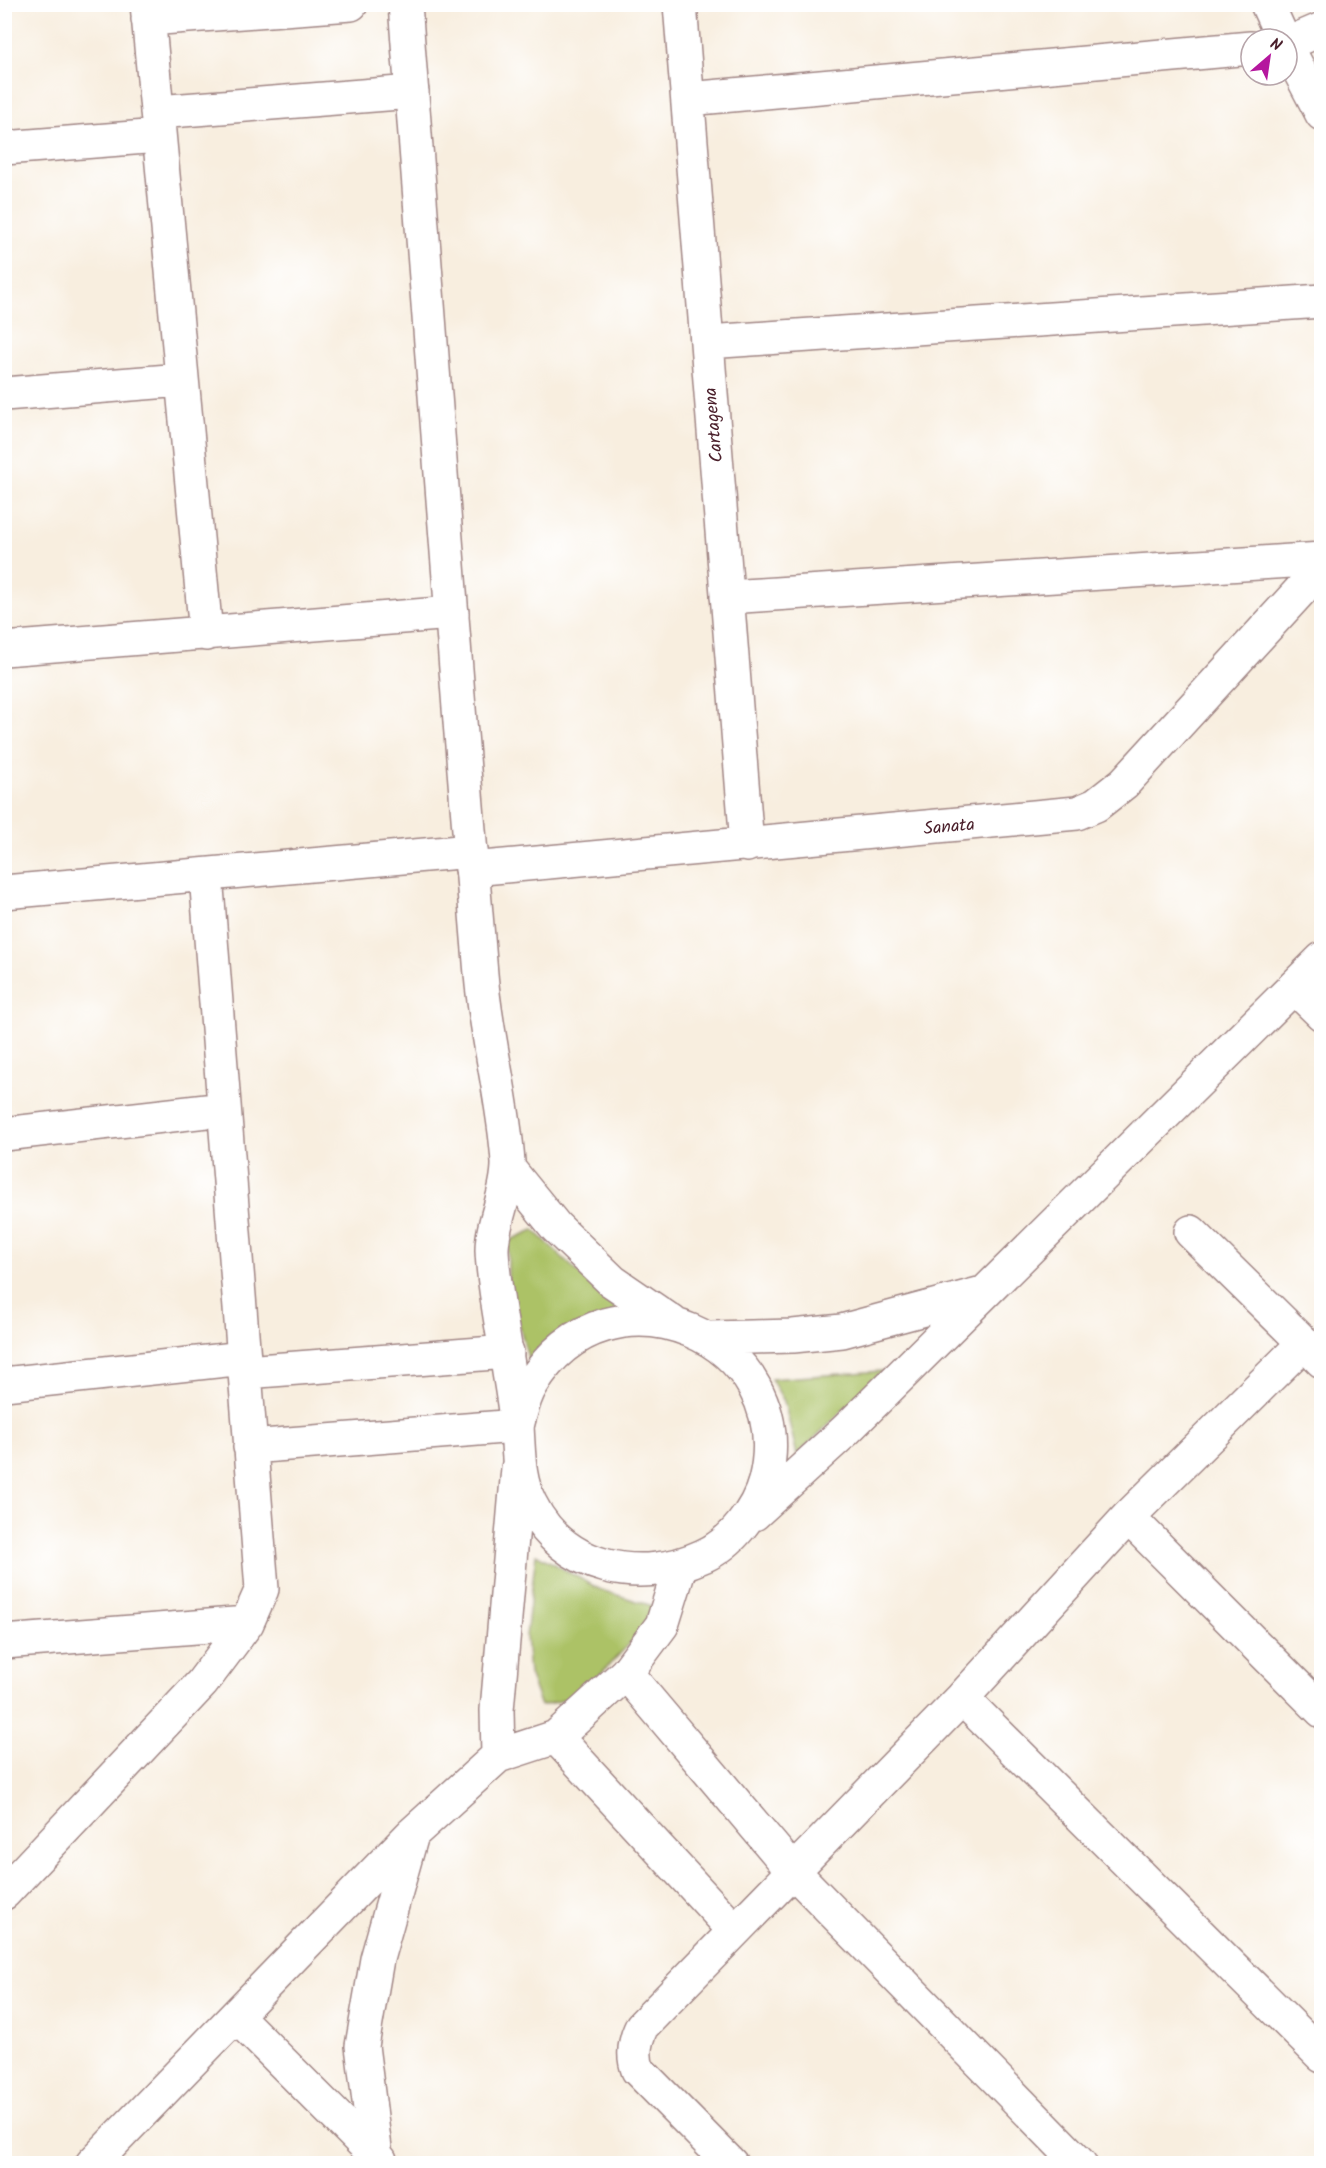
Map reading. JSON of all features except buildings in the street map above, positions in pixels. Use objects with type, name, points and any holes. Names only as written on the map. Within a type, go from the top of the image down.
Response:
[{"type":"street","points":[[206,634],[147,12],[351,4]]},
{"type":"street","points":[[405,4],[481,983],[508,1168],[492,1247],[517,1426],[518,1468],[497,1710],[498,1756]]},
{"type":"street","name":"Cartagena","points":[[680,4],[747,845]]},
{"type":"street","points":[[1267,4],[1278,27]]},
{"type":"street","points":[[1299,40],[1322,29]]},
{"type":"street","points":[[688,99],[1239,49]]},
{"type":"street","points":[[1299,69],[1322,114]]},
{"type":"street","points":[[4,148],[158,124],[412,92]]},
{"type":"street","points":[[707,342],[1322,301]]},
{"type":"street","points":[[4,394],[182,380]]},
{"type":"street","points":[[727,597],[1322,559]]},
{"type":"street","name":"Sanata","points":[[4,892],[206,875],[747,845],[1077,813],[1096,805],[1124,783],[1322,567]]},
{"type":"street","points":[[4,649],[452,613]]},
{"type":"street","points":[[4,1893],[202,1683],[247,1623],[262,1589],[206,875]]},
{"type":"street","points":[[518,1468],[532,1507],[557,1540],[593,1563],[634,1572],[680,1567],[714,1551],[846,1430],[1322,959]]},
{"type":"street","points":[[1294,987],[1322,1014]]},
{"type":"street","points":[[4,1134],[224,1109]]},
{"type":"street","points":[[508,1168],[556,1227],[612,1281],[672,1322],[711,1338],[742,1367],[762,1403],[770,1445],[764,1486],[744,1523]]},
{"type":"street","points":[[731,2163],[646,2080],[634,2060],[635,2047],[642,2026],[962,1698],[1128,1517],[1313,1352],[1191,1232]]},
{"type":"street","points":[[711,1338],[793,1336],[842,1331],[984,1292]]},
{"type":"street","points":[[517,1426],[530,1386],[555,1353],[590,1330],[630,1319],[672,1322]]},
{"type":"street","points":[[4,1384],[244,1365],[507,1352]]},
{"type":"street","points":[[250,1447],[517,1426]]},
{"type":"street","points":[[1128,1517],[1322,1711]]},
{"type":"street","points":[[92,2163],[412,1834],[498,1756],[556,1737],[626,1673],[662,1625],[680,1567]]},
{"type":"street","points":[[4,1642],[247,1623]]},
{"type":"street","points":[[626,1673],[793,1871],[1080,2163]]},
{"type":"street","points":[[962,1698],[1322,2056]]},
{"type":"street","points":[[556,1737],[734,1930]]},
{"type":"street","points":[[380,2160],[362,2046],[377,1959],[412,1834]]},
{"type":"street","points":[[237,2016],[380,2160]]},
{"type":"green space","points":[[534,1230],[619,1312],[537,1363],[529,1362],[508,1281],[508,1241]]},
{"type":"green space","points":[[883,1371],[797,1455],[784,1401],[771,1379]]},
{"type":"green space","points":[[536,1554],[601,1590],[656,1607],[637,1636],[579,1696],[541,1706],[529,1674],[526,1636]]}]
